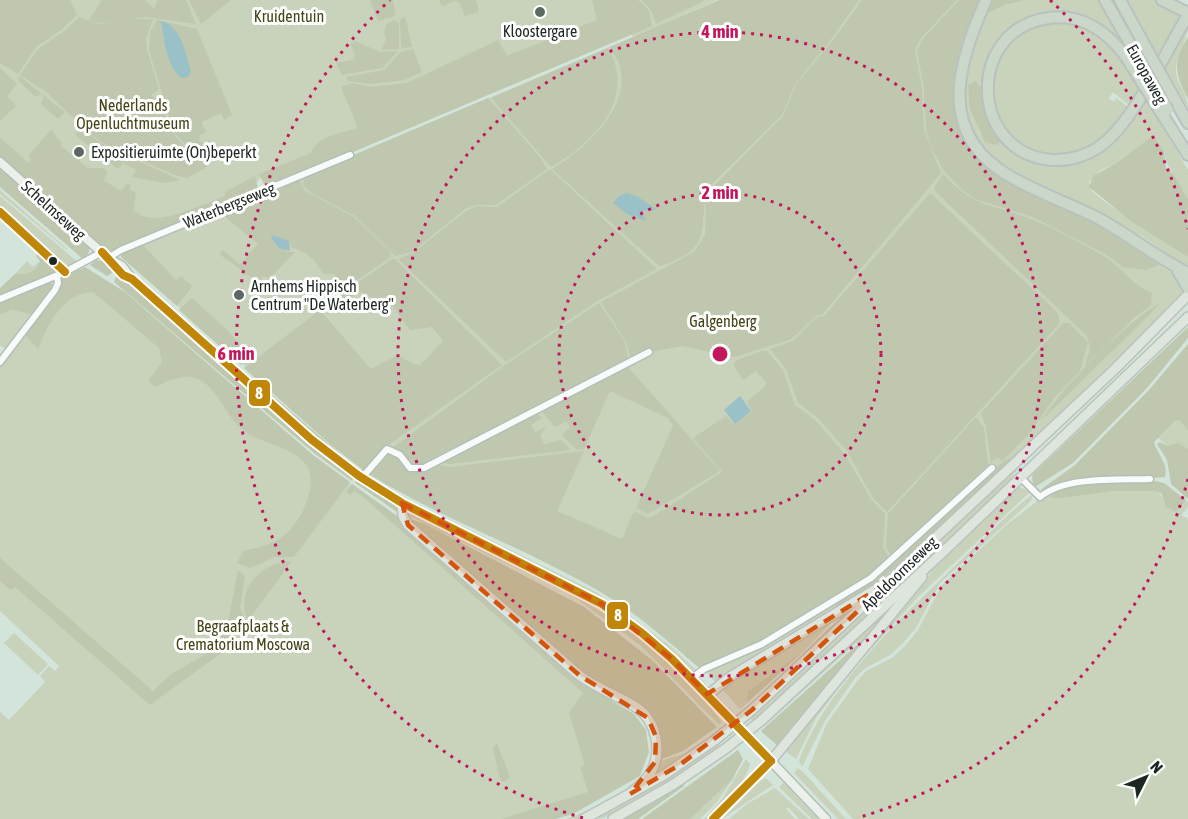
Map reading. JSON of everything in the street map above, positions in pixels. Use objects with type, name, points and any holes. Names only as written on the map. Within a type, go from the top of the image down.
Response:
[{"type":"highway","points":[[986,0],[965,50],[959,77],[960,109],[976,146],[989,161],[1012,178],[1100,219],[1173,266],[1188,273]]},
{"type":"highway","name":"Europaweg","points":[[1105,0],[1166,114],[1188,149]]},
{"type":"highway","name":"Europaweg","points":[[1120,0],[1188,123]]},
{"type":"highway","points":[[1162,0],[1188,14],[1132,110],[1107,140],[1090,152],[1060,160],[1035,157],[1010,141],[993,118],[987,96],[991,65],[1009,36],[1031,22],[1056,17],[1080,20],[1102,32],[1126,57],[1166,114],[1188,155]]},
{"type":"highway","points":[[1173,266],[1183,276],[1188,288]]},
{"type":"main road","name":"Schelmseweg","points":[[0,162],[105,255],[123,275],[132,279],[312,440],[359,476],[402,503],[602,604],[642,633],[692,678],[826,819]]},
{"type":"main road","name":"Apeldoornseweg","points":[[584,819],[664,775],[715,740],[753,710],[1116,368],[1188,295]]},
{"type":"main road","name":"Apeldoornseweg","points":[[613,819],[674,784],[762,720],[942,553],[1188,317]]},
{"type":"main road","points":[[402,503],[403,516],[408,525],[579,675],[594,686],[636,707],[648,718],[656,737],[655,762],[648,778],[630,794]]},
{"type":"main road","points":[[771,760],[942,553]]},
{"type":"main road","points":[[708,695],[730,677],[889,582]]},
{"type":"street","name":"Waterbergseweg","points":[[0,299],[350,155]]},
{"type":"street","points":[[0,212],[56,261],[65,272]]},
{"type":"street","points":[[0,362],[55,290],[58,283],[57,276]]},
{"type":"street","points":[[359,476],[366,473],[387,449],[400,455],[410,468],[424,468],[649,352]]},
{"type":"street","name":"Apeldoornseweg","points":[[692,678],[704,669],[762,644],[871,578],[992,468]]},
{"type":"street","points":[[1020,477],[1040,497],[1061,487],[1096,480],[1150,479]]},
{"type":"street","points":[[713,819],[771,760]]},
{"type":"highlighted area","points":[[402,503],[602,604],[672,659],[707,694],[889,582],[752,710],[681,764],[630,794],[655,762],[656,737],[648,718],[579,675],[408,525]]},
{"type":"green space","name":"Galgenberg","points":[[0,0],[717,0],[660,26],[722,0],[981,0],[959,52],[953,93],[955,106],[980,158],[1167,270],[1178,279],[1182,293],[1133,346],[874,584],[715,682],[707,672],[710,669],[754,650],[801,623],[630,609],[581,581],[371,474],[334,445],[125,259],[125,252],[633,37],[628,28],[259,179],[253,189],[111,246],[0,137]]},
{"type":"green space","points":[[0,0],[70,0],[77,15],[61,30],[36,47],[18,74],[0,63]]},
{"type":"green space","points":[[102,0],[145,0],[154,9],[158,0],[186,0],[196,24],[146,17],[99,23],[92,21],[90,19]]},
{"type":"green space","points":[[189,0],[231,0],[201,24]]},
{"type":"green space","points":[[370,0],[393,0],[395,13],[393,17],[378,21]]},
{"type":"green space","points":[[439,0],[476,0],[479,12],[465,16],[459,2],[454,1],[442,7]]},
{"type":"green space","points":[[592,0],[638,0],[649,10],[652,26],[266,188],[259,174],[311,153],[314,147],[324,139],[358,128],[341,87],[352,83],[370,87],[407,83],[498,40],[507,56],[597,20]]},
{"type":"green space","points":[[641,0],[704,1],[656,24],[651,10]]},
{"type":"green space","points":[[719,0],[859,0],[796,83],[782,115],[711,185],[698,243],[682,257],[659,266],[552,169],[565,161],[591,138],[613,111],[622,79],[619,63],[610,47]],"holes":[[[648,203],[656,211],[642,211],[645,220],[622,208]]]},
{"type":"green space","points":[[862,0],[957,0],[921,38],[915,50],[922,88],[924,130],[941,173],[822,315],[817,315],[792,339],[735,357],[682,346],[630,356],[625,340],[601,302],[694,252],[705,235],[706,201],[713,187],[783,116],[797,83],[831,43]]},
{"type":"green space","points":[[959,0],[982,0],[960,50],[954,91],[956,108],[973,148],[1099,224],[1159,265],[1146,270],[1123,267],[1105,254],[1035,218],[975,199],[961,189],[944,171],[931,147],[926,130],[924,88],[917,51],[922,40]]},
{"type":"green space","points":[[990,0],[1026,0],[1005,5],[983,16]]},
{"type":"green space","points":[[1026,0],[1098,0],[1123,44],[1104,30],[1040,15],[1026,21],[985,71],[983,88],[979,83],[970,100],[980,133],[1000,142],[1000,136],[1014,149],[1082,159],[1144,96],[1188,170],[1188,199],[1171,170],[1164,151],[1148,139],[1118,162],[1099,171],[1089,182],[1092,191],[1105,202],[1188,257],[1188,269],[1131,230],[1055,196],[1003,166],[983,148],[969,126],[963,99],[964,77],[983,16],[1005,5]]},
{"type":"green space","points":[[1127,0],[1157,0],[1184,15],[1159,57]]},
{"type":"green space","name":"Nederlands Openluchtmuseum","points":[[79,17],[99,24],[125,19],[153,19],[146,39],[147,50],[159,89],[151,95],[161,104],[164,101],[173,132],[207,166],[205,168],[187,178],[174,175],[103,143],[89,133],[45,91],[20,75],[38,49],[63,32]]},
{"type":"green space","points":[[404,17],[412,47],[401,48],[400,20]]},
{"type":"green space","points":[[157,20],[197,29],[232,115],[224,120],[221,113],[201,122],[206,132],[200,135],[199,141],[204,144],[210,140],[213,145],[198,155],[176,135],[170,120],[149,50],[150,32]],"holes":[[[161,21],[168,24],[182,41],[191,71],[176,73],[166,52]]]},
{"type":"green space","points":[[394,20],[399,23],[399,49],[381,50],[386,41],[384,32],[387,24]]},
{"type":"green space","points":[[1048,22],[1080,27],[1103,41],[1113,50],[1140,89],[1129,105],[1113,92],[1109,98],[1114,102],[1116,98],[1128,107],[1102,139],[1075,154],[1050,155],[1026,147],[1008,130],[996,108],[992,83],[999,58],[1019,35]]},
{"type":"green space","points":[[1188,23],[1176,73],[1188,108],[1163,64]]},
{"type":"green space","points":[[1188,37],[1188,99],[1180,83],[1177,68],[1179,53]]},
{"type":"green space","points":[[356,41],[380,52],[398,51],[382,68],[342,75],[336,63],[353,60],[355,54],[350,44]]},
{"type":"green space","points":[[608,48],[616,67],[617,85],[614,101],[596,132],[567,157],[551,167],[491,98]]},
{"type":"green space","points":[[413,49],[422,72],[404,80],[371,84],[348,81],[346,77],[384,70],[400,52]]},
{"type":"green space","points":[[0,68],[17,84],[7,96],[16,106],[0,121]]},
{"type":"green space","points":[[19,76],[65,112],[58,119],[41,104],[44,97],[41,94],[35,97],[18,80]]},
{"type":"green space","points":[[975,81],[983,88],[986,104],[999,137],[1000,142],[996,145],[985,142],[970,109],[968,86]]},
{"type":"green space","points":[[488,98],[540,157],[547,169],[496,205],[477,205],[465,209],[412,252],[395,256],[355,216],[311,193],[303,185],[304,176]]},
{"type":"green space","points":[[81,128],[102,144],[180,180],[165,183],[132,177],[136,170],[123,163],[118,169],[75,135]]},
{"type":"green space","points":[[51,130],[62,143],[61,146],[88,168],[104,168],[107,173],[104,181],[122,191],[127,183],[131,186],[129,189],[136,193],[134,210],[142,216],[153,218],[178,214],[225,196],[225,192],[255,176],[258,189],[256,192],[108,252],[0,158],[0,137],[28,163],[31,159],[28,156]]},
{"type":"green space","points":[[1154,137],[1164,151],[1166,168],[1174,175],[1188,199],[1188,257],[1131,221],[1089,187],[1093,176]]},
{"type":"green space","points":[[0,166],[89,245],[89,252],[83,259],[0,187]]},
{"type":"green space","points":[[550,169],[657,269],[599,300],[506,362],[398,259],[413,253],[466,211],[477,206],[497,207]]},
{"type":"green space","points":[[943,174],[975,200],[1040,223],[1102,255],[1152,293],[1151,305],[1134,318],[1085,366],[1090,348],[1087,336],[936,192],[934,188]]},
{"type":"green space","points":[[298,178],[305,191],[354,217],[390,252],[391,257],[347,287],[333,274],[323,274],[314,261],[302,251],[291,247],[289,241],[286,252],[295,252],[269,279],[264,276],[259,283],[219,254],[223,250],[240,264],[258,244],[219,212]]},
{"type":"green space","points":[[0,190],[67,249],[68,251],[0,194]]},
{"type":"green space","points":[[930,193],[1056,311],[1059,324],[887,512],[873,498],[847,451],[818,418],[798,403],[786,369],[770,349],[793,341],[817,317],[824,316]]},
{"type":"green space","points":[[0,196],[79,263],[72,267],[64,265],[20,226],[21,222],[0,208]]},
{"type":"green space","points":[[142,244],[176,280],[181,276],[192,286],[177,306],[121,257],[121,253]]},
{"type":"green space","points":[[39,253],[58,269],[56,273],[0,297],[0,288],[15,274],[27,273],[39,265],[40,261],[36,256]]},
{"type":"green space","points":[[395,259],[502,365],[387,446],[363,470],[332,446],[244,368],[320,310],[371,369],[398,355],[413,364],[420,365],[443,341],[432,327],[410,330],[386,297],[378,301],[362,292],[348,298],[337,297]]},
{"type":"green space","points":[[96,260],[105,261],[115,271],[107,276],[90,265]]},
{"type":"green space","points":[[27,261],[33,267],[40,261],[31,272],[15,274]]},
{"type":"green space","points":[[85,267],[125,292],[313,455],[350,482],[294,557],[275,557],[250,568],[237,563],[243,551],[276,540],[286,534],[298,519],[308,498],[311,477],[302,460],[288,450],[255,437],[241,428],[215,393],[203,382],[185,377],[169,380],[156,387],[148,381],[162,362],[159,348],[93,292],[82,294],[65,304],[51,321],[38,349],[25,335],[47,305],[62,278]]},
{"type":"green space","points":[[118,273],[353,477],[352,481],[314,453],[114,282]]},
{"type":"green space","name":"Begraafplaats & Crematorium Moscowa","points":[[78,278],[376,503],[591,689],[593,794],[509,819],[0,819],[0,712],[9,720],[45,682],[40,676],[49,666],[55,671],[59,666],[0,611],[0,367],[25,335]]},
{"type":"green space","points":[[50,282],[55,286],[33,315],[12,310],[0,315],[0,302]]},
{"type":"green space","points":[[192,298],[228,331],[247,353],[248,357],[241,365],[179,310]]},
{"type":"green space","points":[[599,303],[624,340],[628,358],[423,466],[412,467],[392,448],[505,365]]},
{"type":"green space","points":[[1160,303],[1041,421],[1064,391],[1112,340]]},
{"type":"green space","points":[[12,310],[33,315],[7,349],[0,346],[0,315]]},
{"type":"green space","points":[[178,312],[239,367],[237,368]]},
{"type":"green space","points":[[1063,323],[1069,323],[1088,342],[1080,371],[1055,397],[1029,434],[1002,461],[997,457],[991,462],[986,427],[981,413]]},
{"type":"green space","points":[[1188,327],[1188,338],[1147,388],[1073,463],[1035,487],[1032,475]]},
{"type":"green space","points":[[1188,344],[1188,431],[1180,421],[1176,420],[1154,442],[1164,463],[1165,477],[1060,486],[1040,490],[1075,465],[1149,390]]},
{"type":"green space","points":[[767,351],[783,370],[795,405],[815,420],[844,453],[871,499],[885,514],[883,547],[888,557],[887,561],[869,576],[761,643],[703,667],[698,667],[639,618],[601,592],[544,561],[426,506],[369,474],[387,453],[400,458],[412,472],[437,465],[449,467],[584,451],[557,511],[622,539],[634,511],[648,518],[654,516],[722,472],[693,438],[726,416],[734,424],[752,411],[747,402],[764,387],[766,382],[756,371],[743,380],[733,364],[737,360]]},
{"type":"green space","points":[[627,366],[720,471],[648,514],[636,508],[673,426],[668,418],[610,391],[584,449],[577,450],[562,435],[569,428],[569,424],[565,422],[555,427],[543,413],[544,407]]},
{"type":"green space","points":[[243,370],[361,472],[296,420]]},
{"type":"green space","points":[[536,413],[542,418],[531,425],[535,432],[546,427],[540,436],[544,444],[561,440],[571,450],[449,464],[441,462]]},
{"type":"green space","points":[[976,417],[984,428],[988,465],[891,555],[886,547],[888,514]]},
{"type":"green space","points":[[1176,420],[1180,421],[1188,431],[1188,449],[1168,446],[1158,438]]},
{"type":"green space","points":[[1160,442],[1168,446],[1178,443],[1188,449],[1188,499],[1171,484],[1167,460],[1157,444]]},
{"type":"green space","points":[[1009,458],[1011,461],[880,581],[836,609],[836,604],[883,571],[986,475]]},
{"type":"green space","points":[[1015,468],[1017,470],[1005,486],[753,721],[750,718]]},
{"type":"green space","points":[[358,480],[398,507],[400,514],[354,482]]},
{"type":"green space","points":[[1150,480],[1164,483],[1186,500],[1176,512],[1166,507],[1162,494],[1156,491],[1113,491],[1056,499],[1045,495],[1083,484]]},
{"type":"green space","points":[[352,484],[400,518],[612,701],[634,714],[646,730],[649,752],[640,776],[573,814],[556,819],[501,819],[588,792],[580,767],[585,765],[569,713],[583,693],[361,495],[355,491],[350,495],[346,492]]},
{"type":"green space","points":[[1019,487],[1031,491],[919,596],[872,648],[869,647],[934,569]]},
{"type":"green space","points":[[1113,491],[1157,491],[1176,512],[1186,500],[1188,502],[1188,507],[1181,515],[1188,519],[1188,819],[853,819],[808,769],[827,723],[858,680],[866,671],[892,658],[904,647],[918,630],[942,585],[1005,526],[1045,495],[1056,499]]},
{"type":"green space","points":[[1033,494],[1031,501],[940,583],[916,628],[902,644],[890,655],[864,669],[855,678],[825,721],[802,767],[799,761],[812,733],[828,706],[870,652],[940,580]]},
{"type":"green space","points":[[409,500],[596,592],[669,645],[696,670],[693,671],[631,618],[595,594]]},
{"type":"green space","points":[[409,513],[436,523],[580,599],[612,619],[671,665],[698,692],[722,722],[719,725],[641,646],[573,596],[407,515]]},
{"type":"green space","points":[[408,518],[425,524],[584,607],[652,660],[717,727],[683,751],[659,760],[656,727],[595,684],[408,521]]},
{"type":"green space","points":[[0,558],[153,691],[171,674],[211,651],[219,641],[227,627],[238,570],[245,576],[240,608],[246,622],[225,650],[150,705],[15,587],[11,590],[0,581]]},
{"type":"green space","points":[[292,561],[248,621],[245,598],[253,579],[270,566]]},
{"type":"green space","points":[[914,581],[863,643],[856,643],[766,724],[764,722]]},
{"type":"green space","points":[[870,594],[750,708],[748,706],[838,620]]},
{"type":"green space","points":[[836,618],[804,651],[748,691],[746,704],[740,709],[722,689]]},
{"type":"green space","points":[[14,633],[48,664],[38,675],[4,643]]},
{"type":"green space","points":[[857,645],[862,645],[778,746],[761,731]]},
{"type":"green space","points":[[867,650],[816,718],[796,759],[784,750]]},
{"type":"green space","points":[[804,651],[746,704],[748,691]]},
{"type":"green space","points":[[497,743],[510,777],[504,782],[500,779],[493,749]]},
{"type":"green space","points":[[718,743],[721,747],[641,801],[608,817],[596,819],[659,783]]},
{"type":"green space","points":[[698,744],[651,778],[657,762],[684,754]]},
{"type":"green space","points":[[738,750],[743,759],[732,780],[690,819],[642,819]]},
{"type":"green space","points":[[746,759],[750,764],[744,779],[708,819],[704,819],[722,799]]},
{"type":"green space","points":[[649,766],[645,774],[629,789],[577,819],[566,819],[588,811],[623,791],[634,783]]},
{"type":"green space","points":[[798,768],[846,819],[838,819],[794,773]]},
{"type":"green space","points":[[766,778],[773,785],[722,819],[760,781]]},
{"type":"green space","points":[[732,780],[717,802],[700,819],[690,819]]},
{"type":"green space","points":[[683,783],[684,786],[638,819],[621,819]]},
{"type":"green space","points":[[783,783],[818,819],[812,819],[779,787]]},
{"type":"green space","points":[[775,788],[809,819],[799,819],[788,807],[786,809],[795,819],[729,819],[747,804]]},
{"type":"water","points":[[161,21],[173,28],[182,41],[191,71],[188,77],[181,78],[172,65],[166,50]]},
{"type":"water","points":[[627,193],[658,210],[642,211],[646,221],[627,214],[613,203],[619,196]]},
{"type":"water","points":[[272,235],[289,241],[290,251],[279,248],[271,238]]},
{"type":"water","points":[[740,396],[751,411],[735,424],[724,410]]},
{"type":"transit line","name":"8","points":[[0,212],[65,272]]},
{"type":"transit line","name":"8","points":[[102,252],[123,275],[132,279],[312,440],[359,476],[402,503],[602,604],[642,633],[672,659],[771,761]]},
{"type":"transit line","name":"8","points":[[713,819],[771,761]]},
{"type":"place","name":"Kloostergare","points":[[540,12]]},
{"type":"place","name":"Expositieruimte (On)beperkt","points":[[79,152]]},
{"type":"place","name":"Arnhems Hippisch Centrum \"De Waterberg\"","points":[[239,295]]},
{"type":"park label","name":"Kruidentuin","points":[[289,16]]}]
